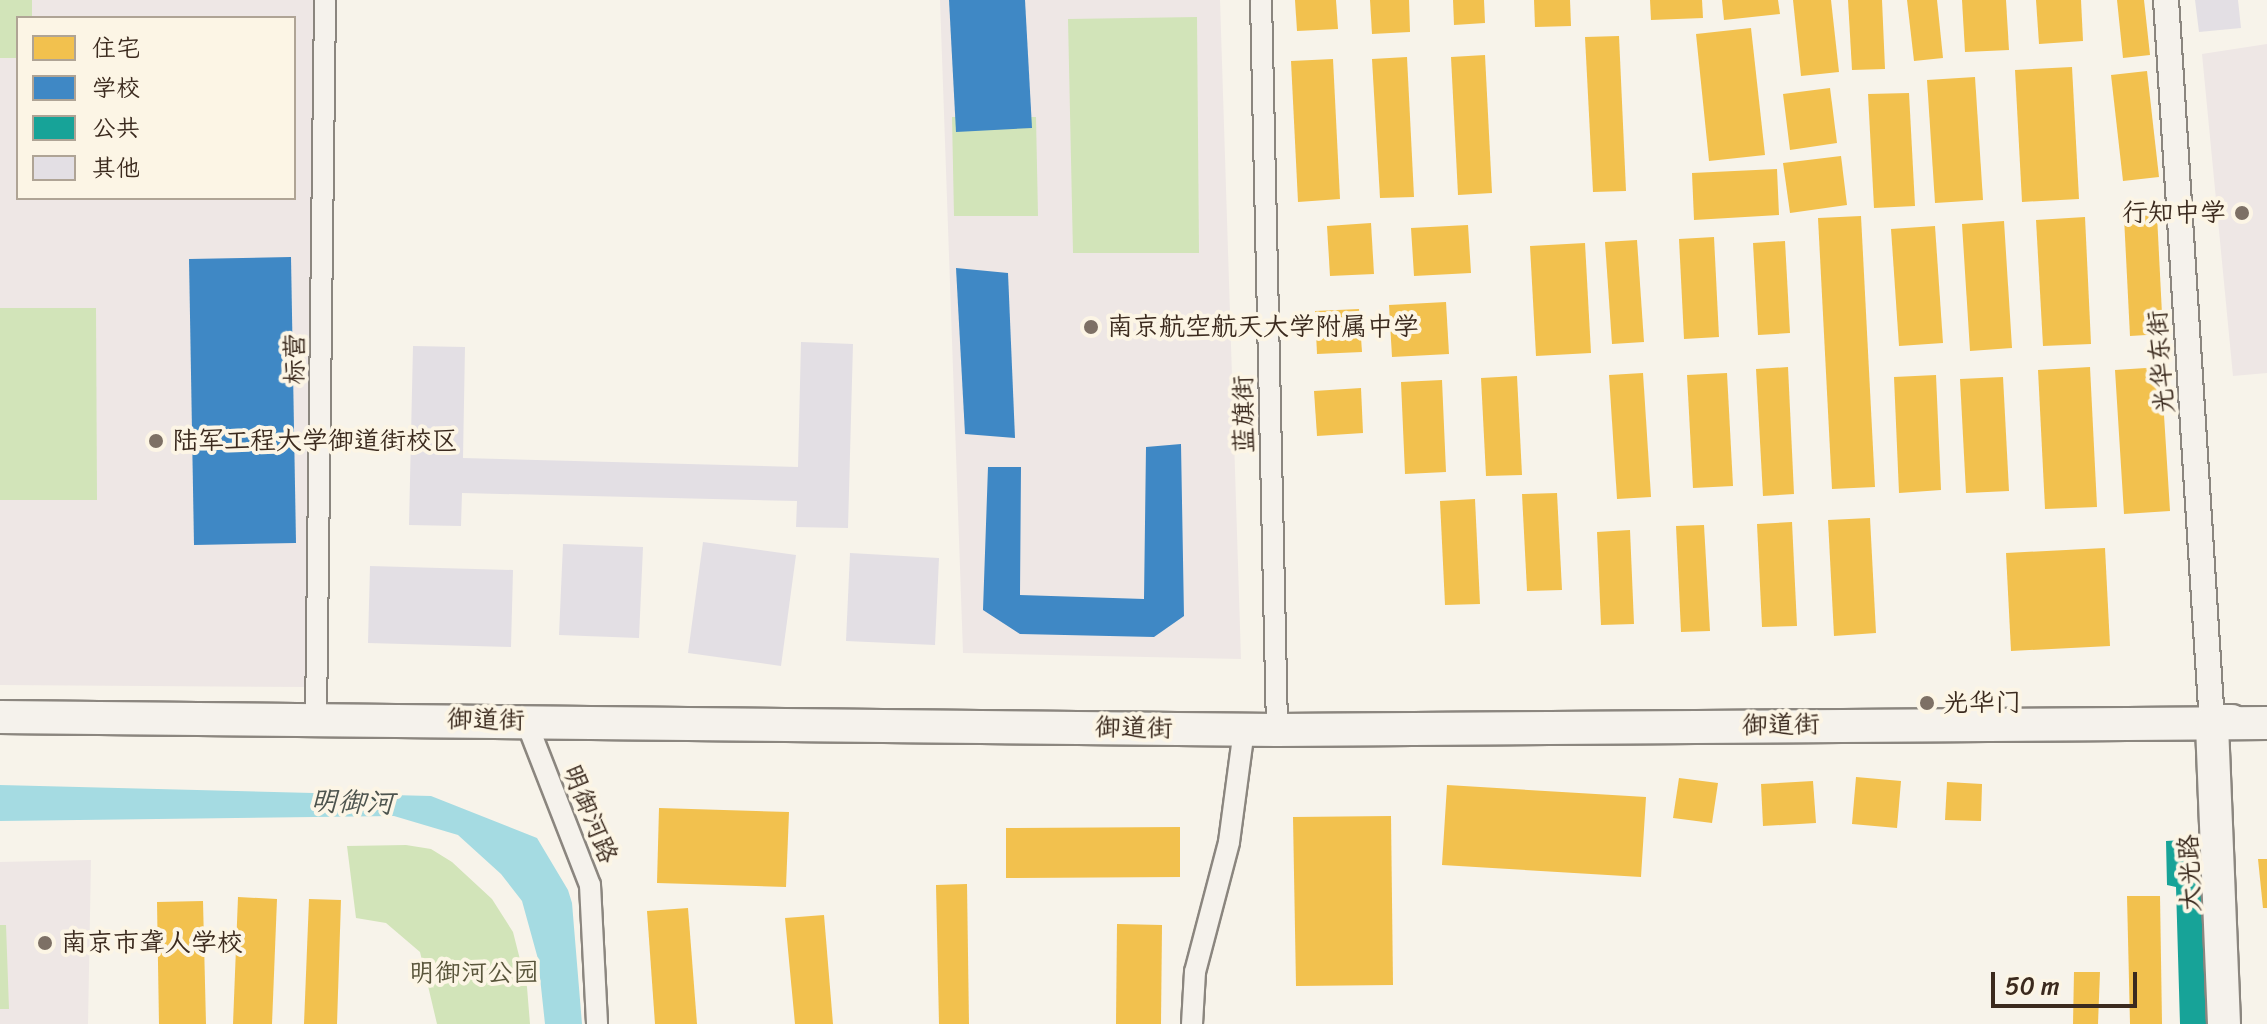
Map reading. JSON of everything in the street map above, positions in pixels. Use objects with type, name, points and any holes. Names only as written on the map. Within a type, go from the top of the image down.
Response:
[{"type":"main road","name":"御道街","points":[[0,717],[1277,730],[2267,723]]},
{"type":"main road","points":[[2212,721],[2224,1024]]},
{"type":"street","name":"标营","points":[[316,718],[325,0]]},
{"type":"street","name":"蓝旗街","points":[[1261,0],[1277,730]]},
{"type":"street","name":"光华东街","points":[[2166,0],[2212,721]]},
{"type":"street","name":"明御河路","points":[[526,721],[590,885],[597,1024]]},
{"type":"street","points":[[1192,1024],[1195,972],[1229,842],[1244,729]]},
{"type":"shaded area","name":"陆军工程大学御道街校区","points":[[0,0],[321,0],[309,687],[0,685]]},
{"type":"shaded area","name":"南京航空航天大学附属中学","points":[[940,0],[1220,0],[1241,659],[963,653]]},
{"type":"shaded area","name":"行知中学","points":[[2267,44],[2267,373],[2233,376],[2202,54]]},
{"type":"shaded area","name":"南京市聋人学校","points":[[91,860],[88,1024],[0,1024],[0,862]]},
{"type":"green space","points":[[0,0],[32,0],[32,16],[16,16],[16,58],[0,58]]},
{"type":"green space","points":[[1197,17],[1199,253],[1073,253],[1068,19]]},
{"type":"green space","points":[[952,117],[1036,117],[1038,216],[954,216]]},
{"type":"green space","points":[[0,308],[96,308],[97,500],[0,500]]},
{"type":"green space","name":"明御河公园","points":[[406,845],[431,849],[452,862],[492,899],[513,932],[527,987],[530,1024],[437,1024],[420,952],[386,923],[356,918],[347,846]]},
{"type":"green space","points":[[0,925],[6,925],[9,1009],[0,1009]]},
{"type":"water","name":"明御河","points":[[0,785],[431,796],[537,838],[568,890],[572,903],[582,1024],[545,1024],[538,959],[522,901],[501,874],[458,835],[394,816],[0,821]]},
{"type":"building: 住宅","points":[[1295,0],[1336,0],[1338,29],[1297,31]]},
{"type":"building: 住宅","points":[[1370,0],[1409,0],[1410,32],[1372,34]]},
{"type":"building: 住宅","points":[[1453,0],[1484,0],[1485,23],[1454,25]]},
{"type":"building: 住宅","points":[[1534,0],[1570,0],[1571,26],[1535,27]]},
{"type":"building: 住宅","points":[[1650,0],[1702,0],[1703,18],[1651,20]]},
{"type":"building: 住宅","points":[[1722,0],[1778,0],[1780,14],[1724,20]]},
{"type":"building: 住宅","points":[[1793,0],[1831,0],[1839,72],[1801,76]]},
{"type":"building: 住宅","points":[[1848,0],[1882,0],[1885,69],[1852,70]]},
{"type":"building: 住宅","points":[[1907,0],[1937,0],[1943,58],[1914,61]]},
{"type":"building: 住宅","points":[[1962,0],[2006,0],[2009,50],[1965,52]]},
{"type":"building: 住宅","points":[[2036,0],[2081,0],[2083,41],[2039,44]]},
{"type":"building: 住宅","points":[[2117,0],[2144,0],[2150,55],[2123,58]]},
{"type":"building: 住宅","points":[[1751,28],[1765,155],[1709,161],[1696,34]]},
{"type":"building: 住宅","points":[[1619,36],[1626,191],[1593,192],[1585,37]]},
{"type":"building: 住宅","points":[[1485,55],[1492,193],[1458,195],[1451,57]]},
{"type":"building: 住宅","points":[[1407,57],[1414,197],[1380,198],[1372,59]]},
{"type":"building: 住宅","points":[[1333,59],[1340,199],[1298,202],[1291,61]]},
{"type":"building: 住宅","points":[[2072,67],[2079,199],[2022,202],[2015,70]]},
{"type":"building: 住宅","points":[[2147,71],[2159,177],[2123,181],[2111,75]]},
{"type":"building: 住宅","points":[[1975,77],[1983,200],[1935,203],[1927,80]]},
{"type":"building: 住宅","points":[[1830,88],[1837,143],[1790,150],[1783,94]]},
{"type":"building: 住宅","points":[[1909,93],[1915,206],[1874,208],[1868,94]]},
{"type":"building: 住宅","points":[[1841,156],[1847,205],[1790,213],[1783,163]]},
{"type":"building: 住宅","points":[[1777,169],[1779,215],[1694,220],[1692,173]]},
{"type":"building: 住宅","points":[[2157,215],[2163,334],[2130,336],[2124,217]]},
{"type":"building: 住宅","points":[[1861,216],[1875,487],[1832,489],[1818,218]]},
{"type":"building: 住宅","points":[[2085,217],[2091,344],[2043,346],[2036,220]]},
{"type":"building: 住宅","points":[[2004,221],[2012,348],[1970,351],[1962,224]]},
{"type":"building: 住宅","points":[[1371,223],[1374,274],[1330,276],[1327,226]]},
{"type":"building: 住宅","points":[[1468,225],[1471,273],[1414,276],[1411,228]]},
{"type":"building: 住宅","points":[[1935,226],[1943,343],[1899,346],[1891,229]]},
{"type":"building: 住宅","points":[[1714,237],[1719,337],[1684,339],[1679,239]]},
{"type":"building: 住宅","points":[[1637,240],[1644,342],[1612,344],[1605,242]]},
{"type":"building: 住宅","points":[[1785,241],[1790,333],[1758,335],[1753,243]]},
{"type":"building: 住宅","points":[[1585,243],[1591,353],[1536,356],[1530,246]]},
{"type":"building: 住宅","points":[[1446,302],[1449,354],[1392,357],[1389,305]]},
{"type":"building: 住宅","points":[[1359,309],[1362,352],[1317,354],[1315,311]]},
{"type":"building: 住宅","points":[[1788,367],[1794,494],[1763,496],[1756,369]]},
{"type":"building: 住宅","points":[[2090,367],[2097,507],[2045,509],[2038,370]]},
{"type":"building: 住宅","points":[[2161,367],[2170,511],[2124,514],[2115,370]]},
{"type":"building: 住宅","points":[[1643,373],[1651,497],[1617,499],[1609,375]]},
{"type":"building: 住宅","points":[[1727,373],[1733,486],[1693,488],[1687,375]]},
{"type":"building: 住宅","points":[[1936,375],[1941,490],[1899,493],[1894,377]]},
{"type":"building: 住宅","points":[[1517,376],[1522,475],[1486,476],[1481,378]]},
{"type":"building: 住宅","points":[[2003,377],[2009,491],[1966,493],[1960,379]]},
{"type":"building: 住宅","points":[[1442,380],[1446,472],[1405,474],[1401,382]]},
{"type":"building: 住宅","points":[[1361,388],[1363,433],[1317,436],[1314,391]]},
{"type":"building: 住宅","points":[[1557,493],[1562,590],[1527,591],[1522,494]]},
{"type":"building: 住宅","points":[[1475,499],[1480,604],[1445,605],[1440,501]]},
{"type":"building: 住宅","points":[[1870,518],[1876,633],[1834,636],[1828,520]]},
{"type":"building: 住宅","points":[[1792,522],[1797,626],[1762,627],[1757,524]]},
{"type":"building: 住宅","points":[[1704,525],[1710,631],[1681,632],[1676,526]]},
{"type":"building: 住宅","points":[[1630,530],[1634,624],[1601,625],[1597,532]]},
{"type":"building: 住宅","points":[[2105,548],[2110,646],[2011,651],[2006,553]]},
{"type":"building: 住宅","points":[[1856,777],[1901,781],[1897,828],[1852,824]]},
{"type":"building: 住宅","points":[[1679,778],[1718,783],[1712,823],[1673,818]]},
{"type":"building: 住宅","points":[[1813,781],[1816,823],[1763,826],[1761,784]]},
{"type":"building: 住宅","points":[[1947,782],[1982,784],[1981,821],[1945,820]]},
{"type":"building: 住宅","points":[[1447,785],[1646,797],[1641,877],[1442,865]]},
{"type":"building: 住宅","points":[[659,808],[789,812],[786,887],[657,883]]},
{"type":"building: 住宅","points":[[1391,816],[1393,985],[1296,986],[1293,817]]},
{"type":"building: 住宅","points":[[1180,827],[1180,877],[1006,878],[1006,828]]},
{"type":"building: 住宅","points":[[2258,859],[2267,859],[2267,908],[2263,908]]},
{"type":"building: 住宅","points":[[967,884],[969,1024],[939,1024],[936,885]]},
{"type":"building: 住宅","points":[[2127,896],[2160,896],[2162,1024],[2130,1024]]},
{"type":"building: 住宅","points":[[238,897],[277,899],[272,1024],[233,1024]]},
{"type":"building: 住宅","points":[[309,899],[341,900],[337,1024],[304,1024]]},
{"type":"building: 住宅","points":[[203,901],[206,1024],[159,1024],[157,902]]},
{"type":"building: 住宅","points":[[688,908],[697,1024],[655,1024],[647,911]]},
{"type":"building: 住宅","points":[[824,915],[833,1024],[795,1024],[785,918]]},
{"type":"building: 住宅","points":[[1117,924],[1162,925],[1161,1024],[1116,1024]]},
{"type":"building: 住宅","points":[[2074,972],[2100,972],[2098,1024],[2073,1024]]},
{"type":"building: 学校","points":[[949,0],[1025,0],[1032,128],[956,132]]},
{"type":"building: 学校","points":[[291,257],[296,543],[194,545],[189,259]]},
{"type":"building: 学校","points":[[956,268],[1008,273],[1015,438],[965,434]]},
{"type":"building: 学校","points":[[1181,444],[1184,616],[1154,637],[1020,634],[983,610],[988,467],[1021,467],[1020,595],[1144,599],[1146,447]]},
{"type":"building: 公共","points":[[2217,838],[2213,1024],[2180,1024],[2176,887],[2167,885],[2166,841]]},
{"type":"building: 其他","points":[[2195,0],[2238,0],[2241,28],[2199,32]]},
{"type":"building: 其他","points":[[801,342],[853,344],[848,528],[796,527],[797,501],[462,493],[461,526],[409,525],[413,346],[465,347],[463,458],[798,467]]},
{"type":"building: 其他","points":[[703,542],[796,555],[781,666],[688,653]]},
{"type":"building: 其他","points":[[563,544],[643,547],[639,638],[559,635]]},
{"type":"building: 其他","points":[[850,553],[939,558],[935,645],[846,641]]},
{"type":"building: 其他","points":[[370,566],[513,570],[511,647],[368,643]]},
{"type":"place","name":"行知中学","points":[[2242,213]]},
{"type":"place","name":"南京航空航天大学附属中学","points":[[1091,327]]},
{"type":"place","name":"陆军工程大学御道街校区","points":[[156,441]]},
{"type":"place","name":"光华门","points":[[1927,703]]},
{"type":"place","name":"南京市聋人学校","points":[[45,943]]}]
